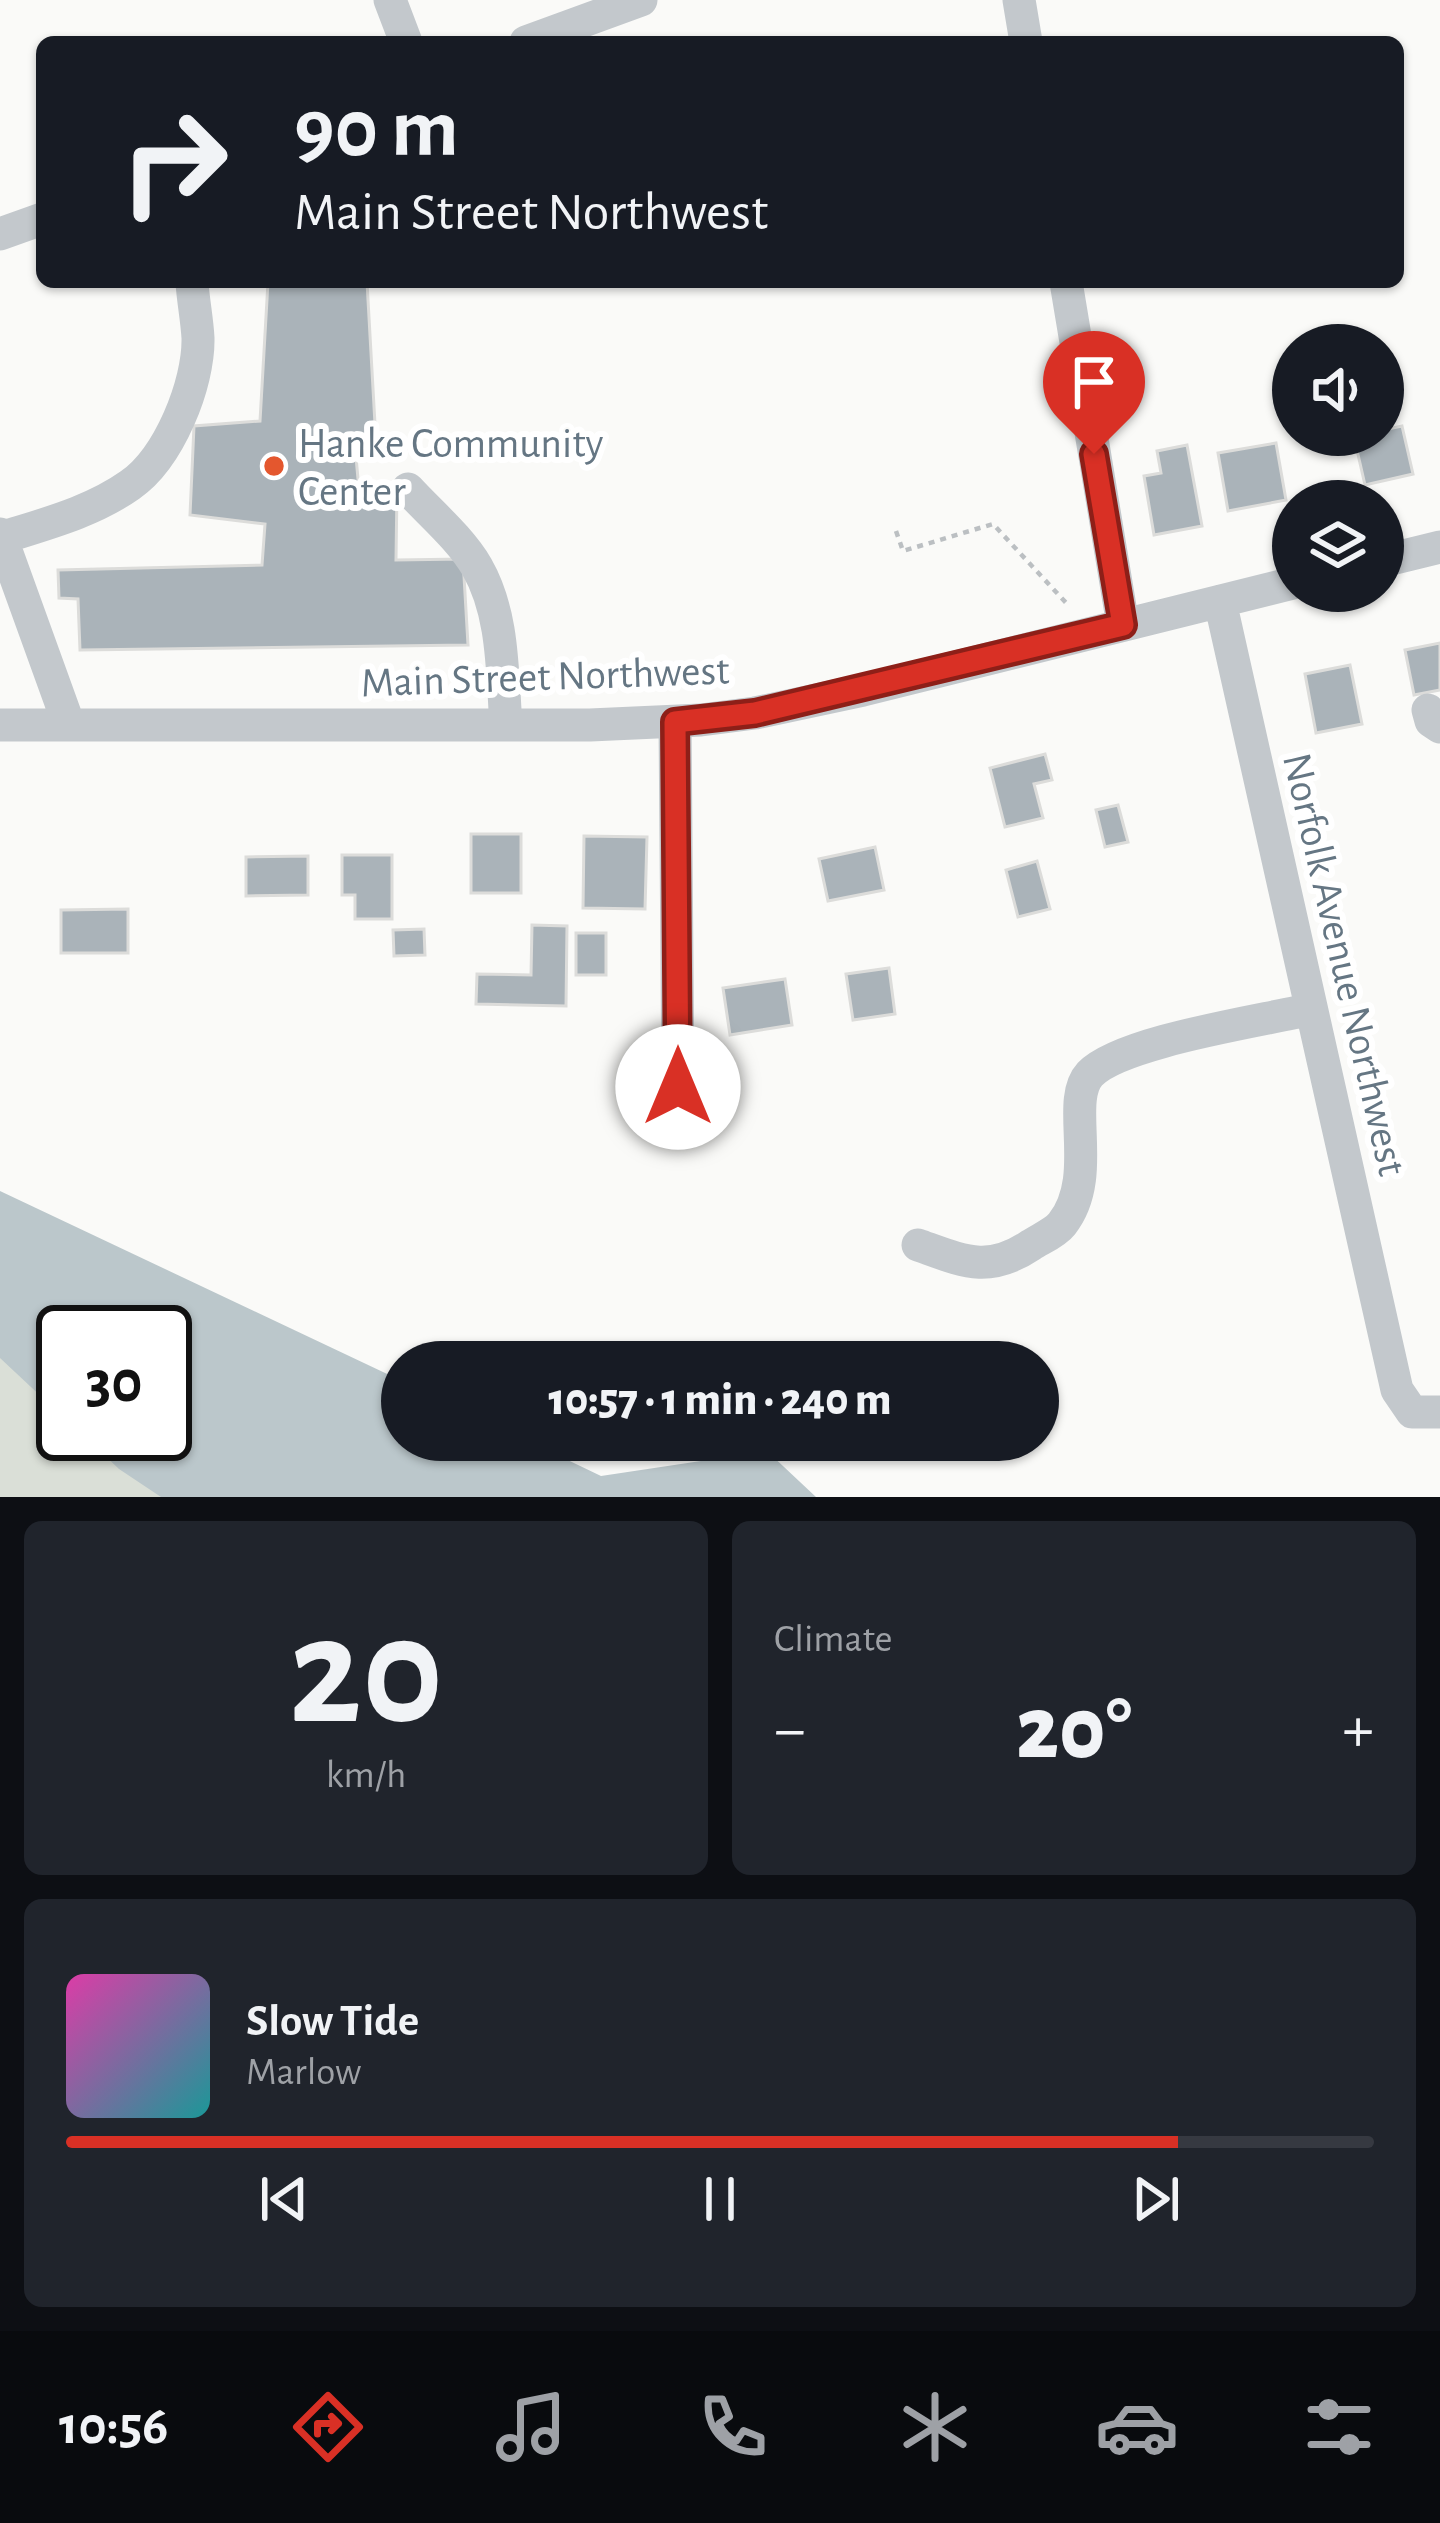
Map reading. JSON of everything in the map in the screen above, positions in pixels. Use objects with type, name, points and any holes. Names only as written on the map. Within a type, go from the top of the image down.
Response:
[{"type":"street","points":[[390,0],[404,36]]},
{"type":"street","points":[[542,36],[641,0]]},
{"type":"street","points":[[1019,0],[1025,36]]},
{"type":"street","points":[[0,235],[36,221]]},
{"type":"street","points":[[69,725],[1,537],[70,516],[132,484],[151,463],[181,419],[198,342],[193,288]]},
{"type":"street","points":[[1067,288],[1108,629]]},
{"type":"street","points":[[408,489],[475,563],[488,589],[500,643],[506,725]]},
{"type":"street","points":[[1404,556],[1440,547]]},
{"type":"street","name":"Main Street Northwest","points":[[0,725],[675,722],[755,713],[1272,588]]},
{"type":"street","name":"Norfolk Avenue Northwest","points":[[1220,601],[1396,1390],[1426,1412]]},
{"type":"street","points":[[675,722],[678,1087]]},
{"type":"street","points":[[918,1245],[963,1261],[1008,1261],[1061,1226],[1080,1186],[1084,1154],[1078,1101],[1093,1071],[1109,1060],[1141,1048],[1311,1009]]},
{"type":"path","points":[[896,531],[903,550],[993,524],[1108,629]]},
{"type":"shaded area","points":[[0,1191],[381,1371],[381,1461],[570,1461],[601,1476],[701,1461],[778,1461],[816,1497],[161,1497],[111,1461],[192,1461],[192,1305],[36,1305],[36,1392],[0,1358]]},
{"type":"shaded area","points":[[0,1252],[42,1305],[36,1305],[36,1461],[192,1461],[192,1453],[254,1497],[0,1497]]},
{"type":"building","name":"Hanke Community Center","points":[[268,288],[367,288],[376,442],[355,446],[358,479],[397,488],[396,560],[463,559],[468,645],[80,650],[78,599],[59,598],[58,570],[262,565],[265,524],[190,515],[194,426],[260,421]]},
{"type":"building","points":[[1404,435],[1413,474],[1364,480],[1358,456],[1404,456]]},
{"type":"building","points":[[1272,444],[1282,480],[1272,480],[1272,503],[1228,511],[1218,453]]},
{"type":"building","points":[[1187,445],[1202,526],[1154,535],[1144,476],[1161,473],[1157,451]]},
{"type":"building","points":[[1440,643],[1440,690],[1414,695],[1405,650]]},
{"type":"building","points":[[1350,665],[1362,724],[1316,733],[1305,674]]},
{"type":"building","points":[[1045,754],[1052,780],[1034,784],[1043,818],[1005,827],[990,768]]},
{"type":"building","points":[[1118,805],[1128,842],[1105,847],[1096,810]]},
{"type":"building","points":[[471,834],[521,834],[521,893],[471,893]]},
{"type":"building","points":[[584,836],[647,837],[645,909],[583,908]]},
{"type":"building","points":[[875,847],[884,890],[828,901],[819,859]]},
{"type":"building","points":[[342,855],[392,855],[392,919],[355,919],[355,895],[342,895]]},
{"type":"building","points":[[308,856],[308,895],[246,896],[246,857]]},
{"type":"building","points":[[1037,861],[1050,909],[1018,917],[1006,870]]},
{"type":"building","points":[[128,909],[128,953],[61,953],[61,910]]},
{"type":"building","points":[[532,925],[567,926],[566,1006],[476,1004],[477,974],[531,975]]},
{"type":"building","points":[[424,929],[425,955],[394,956],[393,930]]},
{"type":"building","points":[[576,933],[606,933],[606,975],[576,975]]},
{"type":"building","points":[[889,968],[895,1014],[853,1020],[846,974]]},
{"type":"building","points":[[785,979],[792,1025],[730,1035],[723,988]]},
{"type":"place","name":"Hanke Community Center","points":[[274,466]]},
{"type":"route","points":[[678,1087],[675,722],[755,713],[863,690],[1123,625],[1094,454]]}]
